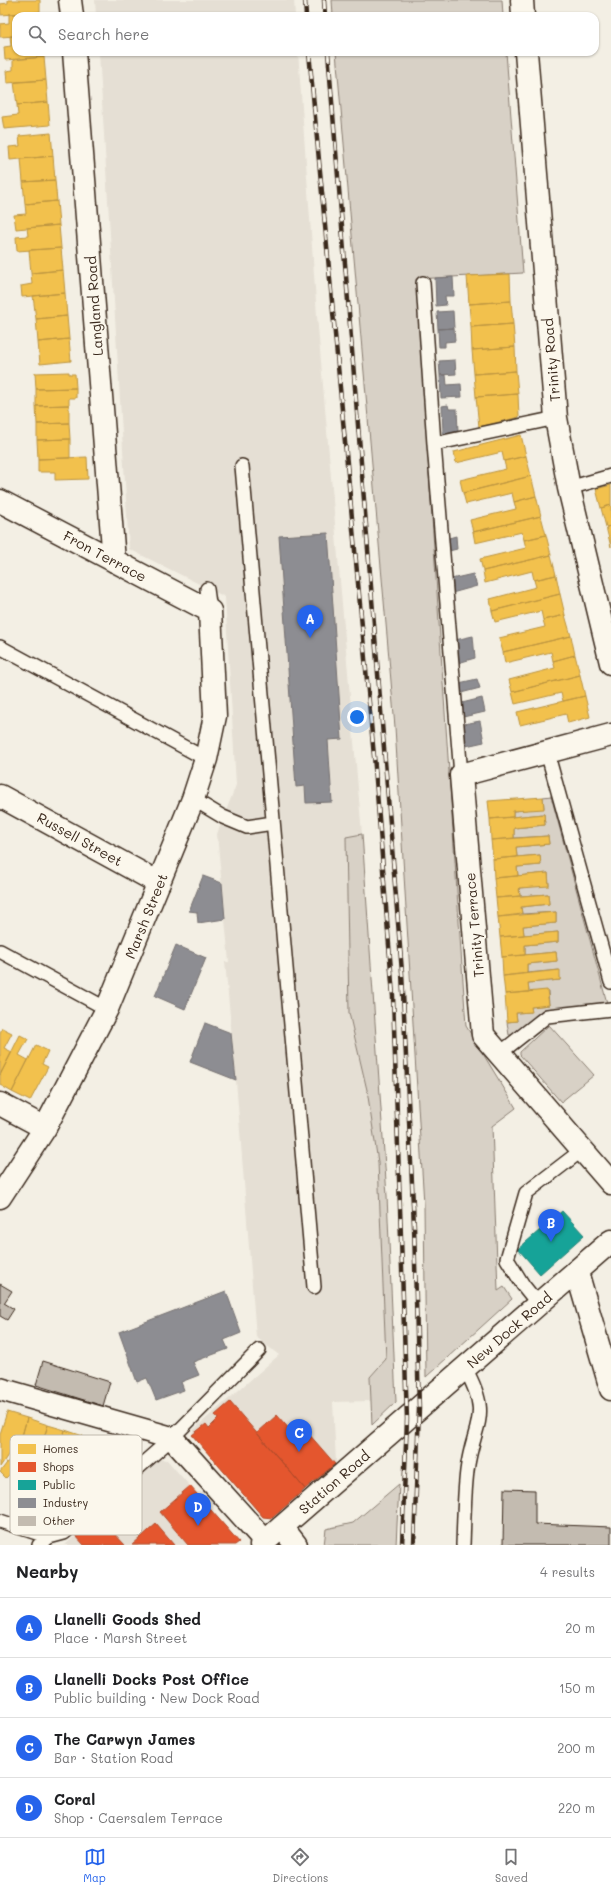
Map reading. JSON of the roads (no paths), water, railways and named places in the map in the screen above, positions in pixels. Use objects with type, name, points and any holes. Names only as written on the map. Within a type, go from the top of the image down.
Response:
[{"type":"street","points":[[70,0],[72,12]]},
{"type":"street","points":[[522,0],[523,12]]},
{"type":"street","name":"Langland Road","points":[[74,56],[114,561]]},
{"type":"street","name":"Trinity Road","points":[[526,56],[556,418],[569,488],[611,664]]},
{"type":"street","name":"Fron Terrace","points":[[0,501],[210,611]]},
{"type":"street","name":"Marsh Street","points":[[0,1197],[45,1128],[107,1009],[160,883],[193,799],[206,759],[215,716],[210,611]]},
{"type":"street","points":[[461,775],[611,735]]},
{"type":"street","name":"Trinity Terrace","points":[[461,775],[483,1035],[611,1183]]},
{"type":"street","name":"Russell Street","points":[[0,796],[160,883]]},
{"type":"street","points":[[0,1104],[45,1128]]},
{"type":"street","name":"New Dock Road","points":[[407,1419],[611,1241]]},
{"type":"street","points":[[577,1272],[611,1389]]},
{"type":"street","points":[[0,1389],[172,1438],[263,1543]]},
{"type":"street","name":"Station Road","points":[[263,1543],[407,1419]]},
{"type":"street","points":[[282,1527],[296,1545]]},
{"type":"lane","points":[[423,283],[434,444],[461,775]]},
{"type":"lane","points":[[434,444],[556,418]]},
{"type":"lane","points":[[242,466],[314,1287]]},
{"type":"lane","points":[[569,488],[611,476]]},
{"type":"lane","points":[[207,589],[210,611]]},
{"type":"lane","points":[[0,647],[206,759]]},
{"type":"lane","points":[[547,752],[611,982]]},
{"type":"lane","points":[[193,799],[223,817],[247,827],[273,823]]},
{"type":"lane","points":[[0,951],[107,1009]]},
{"type":"lane","points":[[499,1054],[547,1016],[611,1010]]},
{"type":"lane","points":[[539,1305],[523,1285],[507,1259],[526,1193],[582,1150]]},
{"type":"lane","points":[[142,1464],[172,1438],[259,1350]]},
{"type":"lane","points":[[463,1545],[467,1469],[481,1411],[477,1390],[465,1368]]},
{"type":"lane","points":[[0,1521],[10,1526]]},
{"type":"lane","points":[[31,1535],[44,1541],[59,1535]]},
{"type":"railway","points":[[305,0],[306,12]]},
{"type":"railway","points":[[324,0],[325,12]]},
{"type":"railway","points":[[309,56],[375,767],[393,996],[407,1419],[402,1545]]},
{"type":"railway","points":[[328,56],[402,972],[414,1226],[419,1408],[414,1545]]},
{"type":"place","name":"Llanelli Goods Shed","points":[[310,638]]},
{"type":"place","name":"Llanelli Docks Post Office","points":[[551,1242]]},
{"type":"place","name":"The Carwyn James","points":[[299,1452]]},
{"type":"place","name":"Coral","points":[[198,1526]]}]
